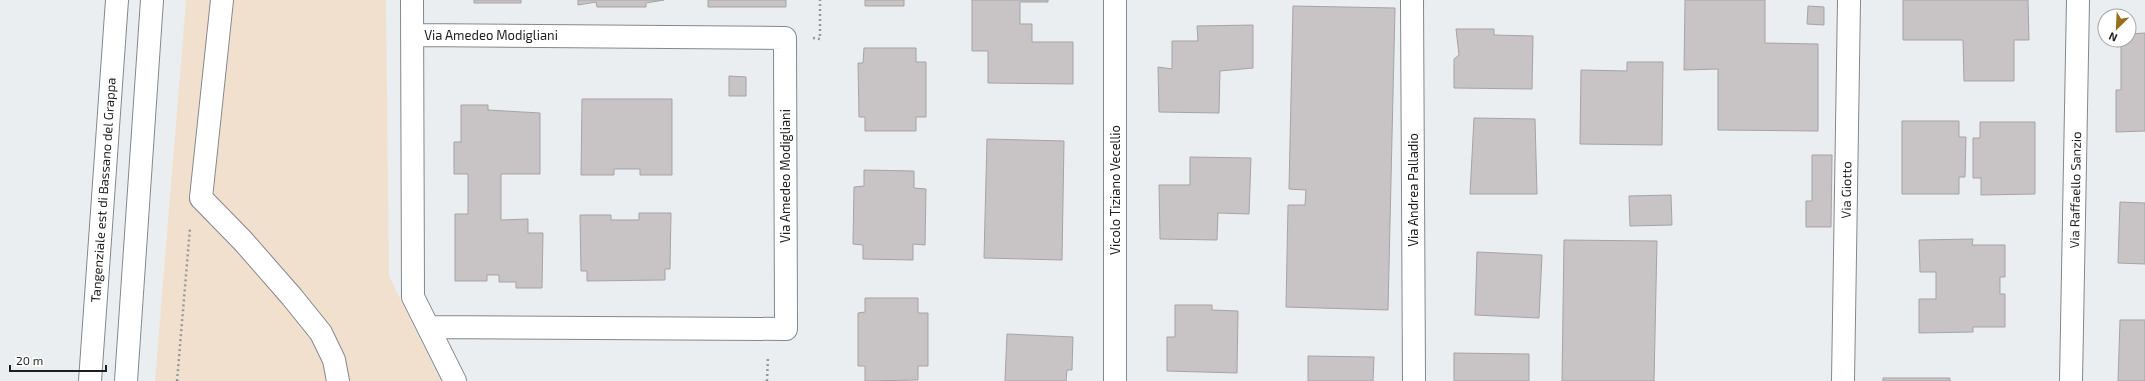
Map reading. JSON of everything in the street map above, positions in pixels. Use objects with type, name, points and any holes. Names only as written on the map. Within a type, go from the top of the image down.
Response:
[{"type":"main road","name":"Tangenziale est di Bassano del Grappa","points":[[90,381],[117,0]]},
{"type":"main road","points":[[126,381],[152,0]]},
{"type":"main road","points":[[222,0],[201,198],[268,269],[321,333],[334,360],[338,381]]},
{"type":"main road","name":"Via Amedeo Modigliani","points":[[412,0],[413,297],[429,327],[454,381]]},
{"type":"main road","name":"Vicolo Tiziano Vecellio","points":[[1115,0],[1115,381]]},
{"type":"main road","name":"Via Andrea Palladio","points":[[1412,0],[1414,381]]},
{"type":"main road","name":"Via Giotto","points":[[1843,381],[1849,0]]},
{"type":"main road","name":"Via Raffaello Sanzio","points":[[2070,381],[2078,0]]},
{"type":"main road","name":"Via Amedeo Modigliani","points":[[412,35],[785,38],[786,329],[429,327]]},
{"type":"path","points":[[176,381],[190,225]]},
{"type":"shaded area","points":[[186,0],[386,0],[389,276],[441,381],[155,381]]},
{"type":"building","points":[[474,0],[521,0],[521,3],[474,3]]},
{"type":"building","points":[[578,0],[664,0],[646,3],[646,7],[597,7],[596,2],[578,5]]},
{"type":"building","points":[[708,0],[786,0],[786,7],[708,7]]},
{"type":"building","points":[[865,0],[904,0],[904,6],[865,6]]},
{"type":"building","points":[[972,0],[1048,0],[1048,2],[1020,2],[1020,24],[1032,24],[1032,42],[1073,42],[1073,84],[988,83],[988,51],[972,51]]},
{"type":"building","points":[[1685,0],[1765,0],[1765,43],[1818,44],[1818,131],[1718,130],[1718,69],[1684,70]]},
{"type":"building","points":[[1903,0],[2028,0],[2029,40],[2014,40],[2014,81],[1964,81],[1963,40],[1903,40]]},
{"type":"building","points":[[1293,6],[1395,8],[1388,310],[1286,307],[1288,205],[1305,205],[1306,190],[1289,189]]},
{"type":"building","points":[[1808,6],[1824,7],[1824,25],[1807,24]]},
{"type":"building","points":[[1253,25],[1253,68],[1220,71],[1219,113],[1159,112],[1158,67],[1172,69],[1172,41],[1198,41],[1197,26]]},
{"type":"building","points":[[1456,29],[1494,29],[1494,35],[1533,36],[1532,89],[1454,88],[1454,59],[1459,55]]},
{"type":"building","points":[[2145,33],[2145,131],[2116,132],[2116,90],[2121,90],[2121,48],[2137,48],[2137,34]]},
{"type":"building","points":[[864,48],[916,48],[916,62],[926,62],[926,117],[916,117],[916,131],[865,131],[865,117],[859,117],[858,63],[863,63]]},
{"type":"building","points":[[1627,62],[1663,62],[1662,145],[1580,144],[1581,70],[1627,71]]},
{"type":"building","points":[[729,76],[746,77],[746,96],[729,96]]},
{"type":"building","points":[[582,99],[672,99],[672,175],[640,175],[640,169],[614,169],[614,175],[581,175]]},
{"type":"building","points":[[461,105],[488,105],[488,110],[540,113],[540,174],[501,174],[501,220],[528,219],[528,233],[543,233],[542,288],[516,288],[516,282],[499,282],[499,275],[487,275],[487,281],[455,281],[455,214],[468,214],[468,174],[454,174],[454,142],[461,142]]},
{"type":"building","points":[[1474,118],[1535,119],[1537,194],[1470,194]]},
{"type":"building","points":[[1902,121],[1959,121],[1959,137],[1966,137],[1965,177],[1959,177],[1959,194],[1902,194]]},
{"type":"building","points":[[1980,122],[2035,122],[2035,194],[1981,195],[1981,178],[1973,178],[1973,138],[1980,138]]},
{"type":"building","points":[[987,139],[1064,141],[1062,260],[984,258]]},
{"type":"building","points":[[1812,155],[1832,155],[1831,227],[1806,227],[1806,201],[1812,201]]},
{"type":"building","points":[[1190,157],[1251,158],[1249,214],[1218,213],[1217,240],[1160,239],[1159,185],[1190,185]]},
{"type":"building","points":[[864,170],[914,171],[914,188],[926,189],[925,245],[913,244],[913,260],[863,259],[863,245],[853,244],[854,187],[864,186]]},
{"type":"building","points":[[1671,195],[1672,225],[1630,226],[1629,196]]},
{"type":"building","points":[[2120,202],[2145,203],[2145,264],[2118,263]]},
{"type":"building","points":[[639,213],[671,213],[670,269],[665,269],[665,280],[587,281],[587,271],[581,271],[580,215],[611,215],[611,220],[639,220]]},
{"type":"building","points":[[1973,239],[1972,245],[2005,245],[2005,277],[2000,277],[2000,294],[2005,294],[2005,327],[1973,327],[1973,332],[1919,333],[1919,299],[1936,299],[1936,272],[1920,272],[1919,240]]},
{"type":"building","points":[[1564,240],[1657,241],[1654,381],[1562,381]]},
{"type":"building","points":[[1477,252],[1542,255],[1539,318],[1475,315]]},
{"type":"building","points":[[865,298],[918,298],[918,313],[928,313],[928,366],[918,366],[918,380],[865,381],[865,366],[858,366],[858,313],[865,312]]},
{"type":"building","points":[[1175,305],[1212,305],[1212,310],[1238,311],[1237,373],[1167,371],[1167,337],[1175,337]]},
{"type":"building","points":[[2120,320],[2145,320],[2145,381],[2118,381]]},
{"type":"building","points":[[1007,334],[1073,337],[1072,370],[1067,370],[1066,381],[1005,381]]},
{"type":"building","points":[[1454,353],[1529,354],[1529,381],[1454,381]]},
{"type":"building","points":[[1308,356],[1374,357],[1373,381],[1308,381]]},
{"type":"building","points":[[1883,378],[1950,378],[1950,381],[1883,381]]}]
